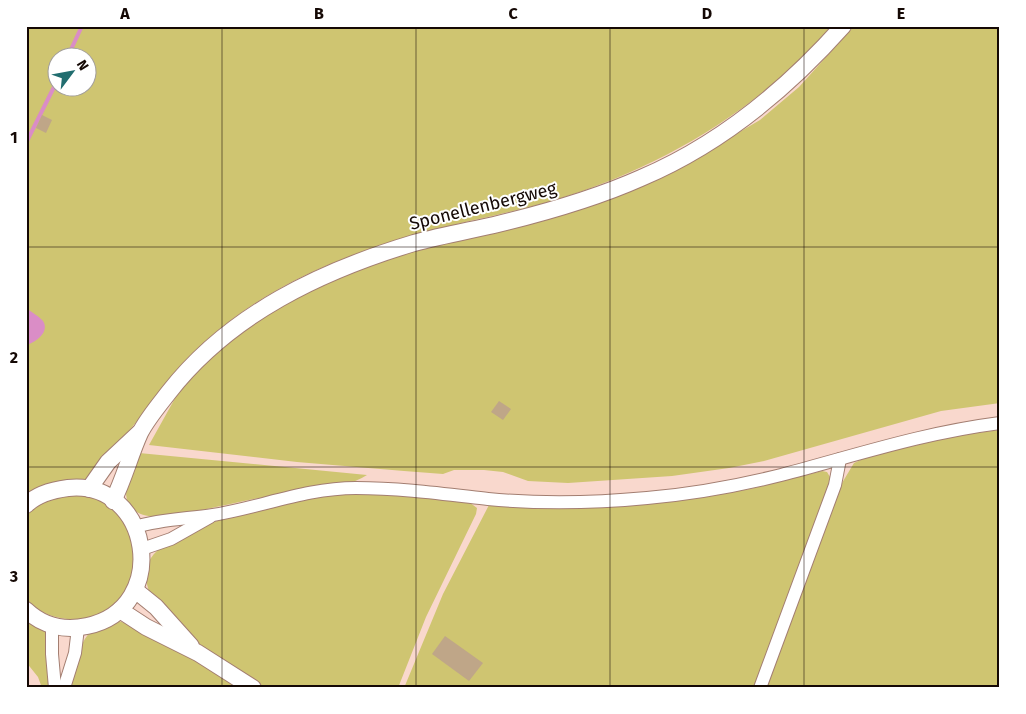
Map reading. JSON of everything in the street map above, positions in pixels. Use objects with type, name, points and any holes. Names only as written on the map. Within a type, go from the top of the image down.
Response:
[{"type":"street","name":"Sponellenbergweg","points":[[89,489],[108,462],[141,431],[169,392],[203,356],[238,326],[270,304],[300,287],[369,258],[416,243],[556,208],[642,178],[710,143],[744,119],[799,74],[843,26]]},
{"type":"street","points":[[135,527],[162,519],[214,514],[314,491],[354,488],[390,489],[489,499],[553,502],[646,498],[747,483],[840,459],[906,439],[950,429],[1000,423]]},
{"type":"street","name":"Sponellenbergweg","points":[[113,501],[141,431]]},
{"type":"street","points":[[760,688],[835,485],[840,459]]},
{"type":"street","points":[[26,506],[42,494],[56,489],[89,489],[113,501],[126,512],[135,527],[142,550],[142,565],[135,590],[120,610],[100,622],[78,628],[52,626],[26,610]]},
{"type":"street","points":[[142,550],[171,539],[214,514]]},
{"type":"street","points":[[135,590],[156,607],[198,653]]},
{"type":"street","points":[[120,610],[146,627],[198,653],[253,688]]},
{"type":"street","points":[[52,626],[52,654],[56,688]]},
{"type":"street","points":[[64,688],[75,653],[78,628]]},
{"type":"shaded area","points":[[26,26],[832,26],[773,84],[741,109],[707,132],[635,170],[597,186],[558,199],[427,232],[374,248],[321,268],[272,293],[247,308],[223,326],[175,371],[130,430],[86,481],[54,482],[26,495]]},
{"type":"shaded area","points":[[854,26],[1000,26],[1000,403],[941,411],[764,461],[729,468],[672,476],[568,483],[528,481],[503,472],[484,470],[454,470],[443,474],[297,462],[149,445],[183,384],[241,331],[278,307],[346,274],[417,248],[500,230],[719,144],[760,120],[799,87]]},
{"type":"shaded area","points":[[26,308],[41,319],[45,325],[41,336],[27,345]]},
{"type":"shaded area","points":[[1000,430],[1000,688],[765,688],[839,488],[854,463],[869,456],[961,435]]},
{"type":"shaded area","points":[[139,453],[367,475],[356,481],[333,488],[270,496],[189,512],[150,516],[142,515],[133,509],[128,503],[126,496],[130,474]]},
{"type":"shaded area","points":[[822,471],[827,472],[830,477],[829,484],[755,688],[404,688],[443,594],[489,505],[707,496],[750,489]]},
{"type":"shaded area","points":[[346,493],[387,494],[469,502],[477,508],[476,514],[426,617],[398,688],[266,688],[206,650],[186,633],[149,591],[146,574],[151,558],[164,545],[185,533],[241,514],[272,506]]},
{"type":"shaded area","points":[[82,495],[95,497],[115,511],[128,529],[133,549],[133,571],[127,589],[116,604],[100,614],[83,619],[64,619],[44,613],[26,601],[26,513],[52,496]]},
{"type":"shaded area","points":[[26,616],[44,630],[47,637],[50,688],[42,688],[38,677],[26,662]]},
{"type":"shaded area","points":[[116,620],[139,628],[252,688],[70,688],[77,658],[87,636],[97,628]]},
{"type":"building","points":[[42,115],[52,120],[46,133],[36,128]]},
{"type":"building","points":[[499,401],[511,409],[503,420],[491,412]]},
{"type":"building","points":[[445,636],[483,663],[469,681],[432,654]]},
{"type":"waterway","points":[[72,48],[82,26]]},
{"type":"waterway","points":[[26,143],[48,98]]}]
